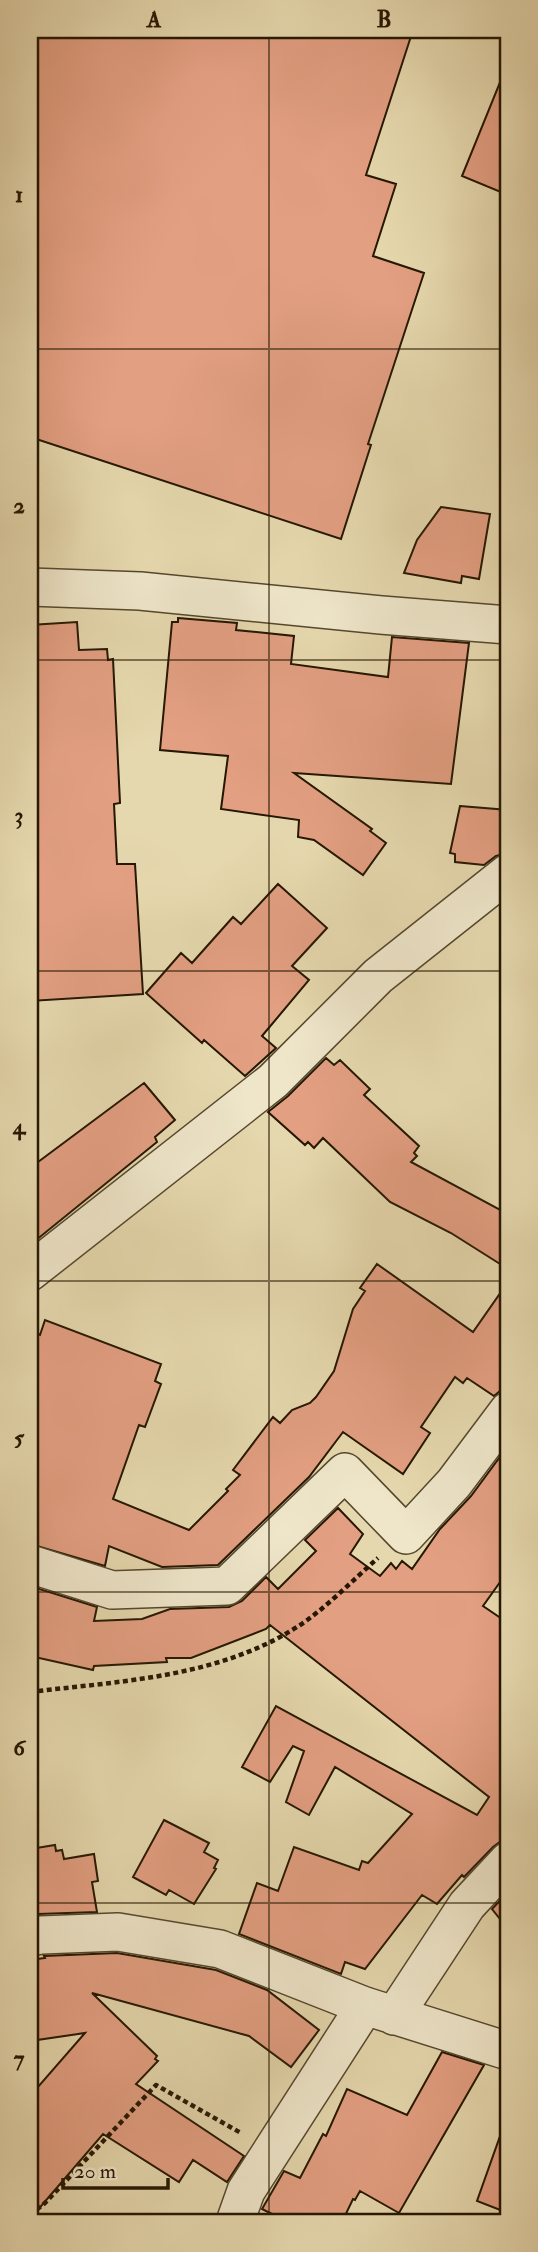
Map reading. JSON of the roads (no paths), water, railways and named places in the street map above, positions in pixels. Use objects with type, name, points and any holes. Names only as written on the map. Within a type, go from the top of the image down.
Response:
[{"type":"street","points":[[30,587],[140,591],[508,625]]},
{"type":"street","points":[[30,1272],[273,1081],[379,976],[508,873]]},
{"type":"street","points":[[30,1564],[112,1590],[227,1586],[345,1472],[406,1535],[454,1483],[508,1411]]},
{"type":"street","points":[[235,2222],[246,2190],[272,2151],[379,2011],[467,1905],[508,1861]]},
{"type":"street","points":[[30,1937],[118,1932],[220,1949],[379,2011],[508,2052]]}]
